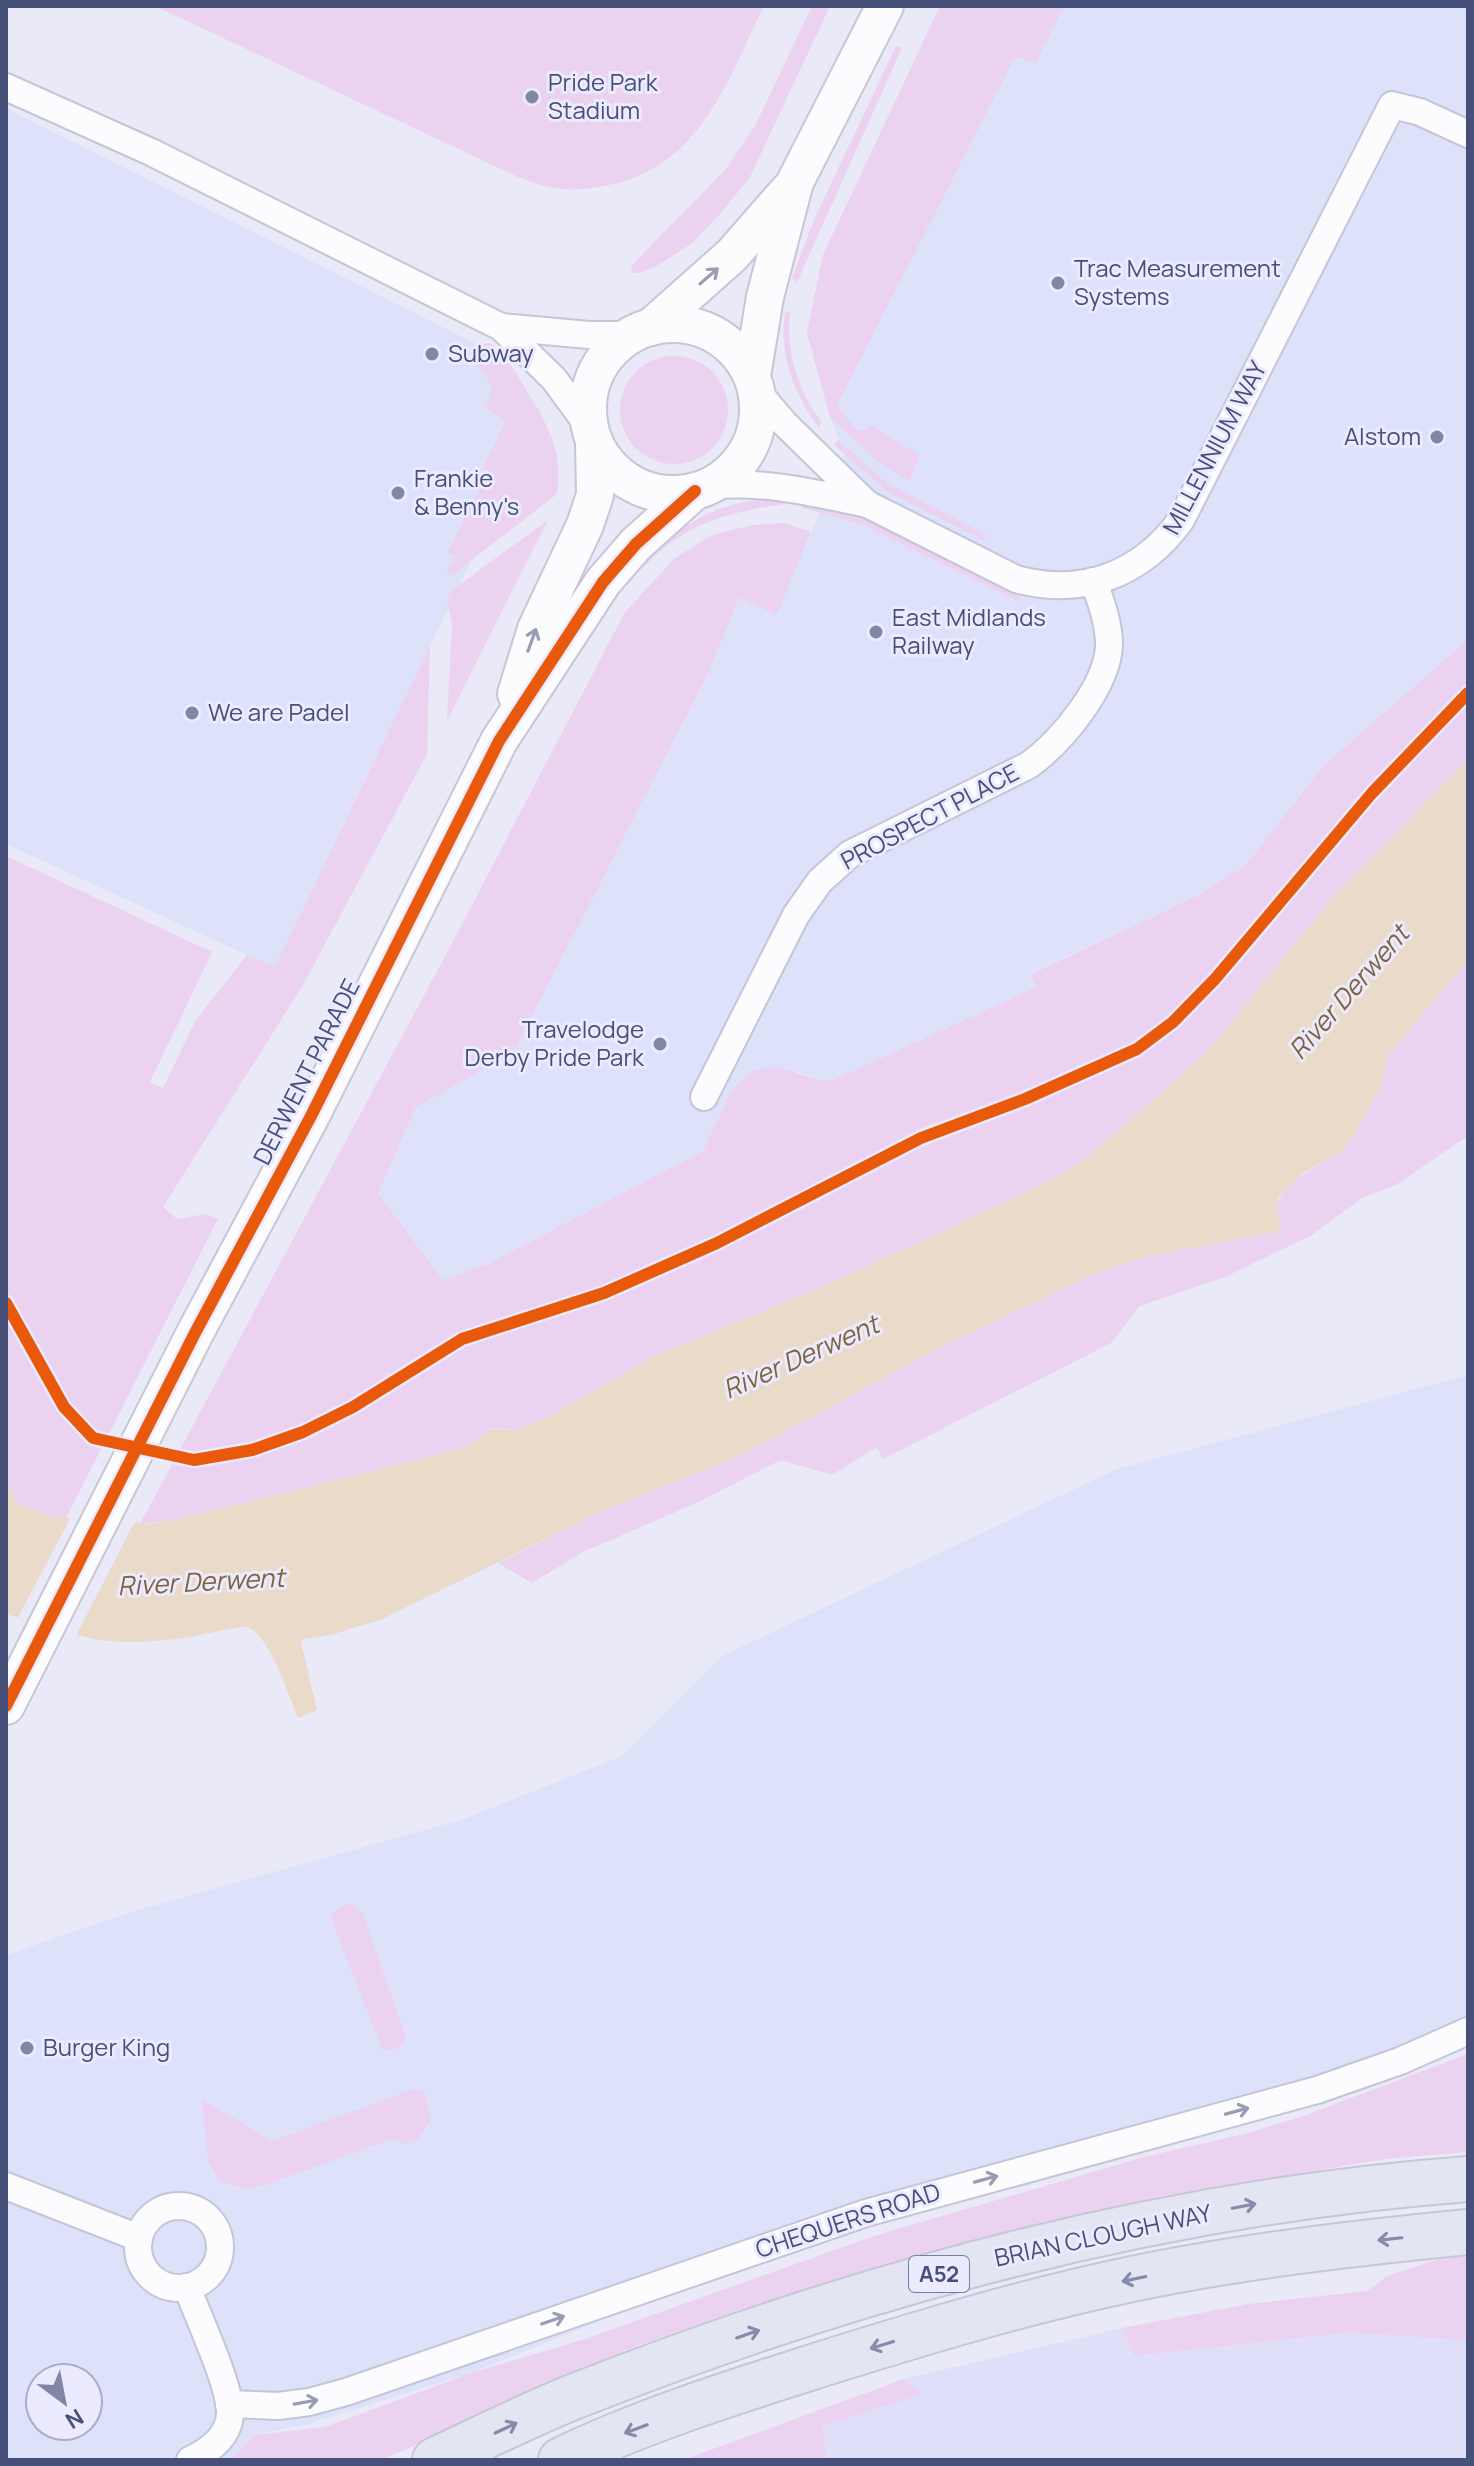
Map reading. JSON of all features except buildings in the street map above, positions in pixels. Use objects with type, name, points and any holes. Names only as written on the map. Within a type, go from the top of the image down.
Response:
[{"type":"highway","name":"BRIAN CLOUGH WAY","points":[[435,2460],[571,2398],[883,2288],[1051,2245],[1237,2207],[1315,2195],[1468,2179]]},
{"type":"highway","name":"BRIAN CLOUGH WAY","points":[[561,2460],[735,2391],[897,2340],[1040,2300],[1134,2279],[1279,2253],[1468,2232]]},
{"type":"street","points":[[6,87],[151,152],[501,327],[554,379],[592,434],[606,462],[635,485],[671,494],[702,489],[733,470],[749,446],[758,419],[754,383],[765,297],[795,182],[885,6]]},
{"type":"street","name":"MILLENNIUM WAY","points":[[702,489],[736,484],[772,486],[867,504],[1016,579],[1057,586],[1093,581],[1121,572],[1144,560],[1164,543],[1181,520],[1392,105],[1420,112],[1468,134]]},
{"type":"street","points":[[592,434],[588,404],[598,369],[612,349],[641,331],[732,255],[795,182]]},
{"type":"street","points":[[501,327],[589,335],[688,325],[715,335],[737,352],[754,383]]},
{"type":"street","name":"MILLENNIUM WAY","points":[[754,383],[785,424],[867,504]]},
{"type":"street","name":"DERWENT PARADE","points":[[499,741],[536,629],[587,521],[595,495],[592,434]]},
{"type":"street","name":"DERWENT PARADE","points":[[6,1706],[227,1272],[311,1116],[499,741],[603,582],[636,544],[702,489]]},
{"type":"street","name":"PROSPECT PLACE","points":[[704,1097],[796,915],[831,869],[850,854],[1029,765],[1051,748],[1072,725],[1108,655],[1107,625],[1093,581]]},
{"type":"street","name":"CHEQUERS ROAD","points":[[229,2404],[278,2406],[346,2392],[866,2213],[1317,2090],[1400,2061],[1468,2031]]},
{"type":"street","points":[[6,2186],[139,2238]]},
{"type":"street","points":[[185,2207],[204,2215],[218,2233],[219,2257],[208,2276],[187,2287],[174,2288],[160,2284],[149,2276],[138,2252],[139,2238],[143,2227],[161,2210],[185,2207]]},
{"type":"street","points":[[187,2287],[229,2404],[230,2415],[223,2436],[211,2448],[190,2460]]},
{"type":"shaded area","name":"Pride Park Stadium","points":[[155,6],[764,6],[723,91],[689,140],[667,160],[641,175],[609,185],[561,189],[518,177]]},
{"type":"shaded area","points":[[812,6],[830,6],[750,177],[691,244],[660,264],[640,273],[631,273],[632,265],[725,170],[755,126]]},
{"type":"shaded area","points":[[940,6],[1468,6],[1468,636],[1323,766],[1245,866],[1197,896],[1031,973],[1038,987],[833,1080],[817,1080],[798,1072],[731,1091],[703,1151],[490,1263],[443,1280],[378,1193],[416,1107],[513,1053],[708,674],[739,598],[777,614],[845,453],[830,417],[807,333],[823,255]]},
{"type":"shaded area","points":[[940,6],[1064,6],[1035,64],[1015,57],[837,405],[858,431],[866,430],[869,424],[920,455],[909,481],[878,462],[830,417],[807,333],[823,255]]},
{"type":"shaded area","points":[[896,46],[902,48],[797,282],[792,278],[813,222]]},
{"type":"shaded area","points":[[6,108],[500,356],[542,414],[275,968],[6,844]]},
{"type":"shaded area","points":[[785,312],[790,312],[790,341],[795,370],[805,396],[821,421],[819,428],[795,387],[786,359]]},
{"type":"shaded area","points":[[490,343],[516,372],[553,440],[558,465],[557,494],[451,576],[446,573],[455,556],[447,553],[486,476],[481,473],[505,422],[486,408],[492,390],[484,372],[472,364],[482,344]]},
{"type":"shaded area","points":[[674,356],[695,360],[712,372],[724,389],[728,410],[724,431],[712,448],[695,460],[674,464],[653,460],[636,448],[624,431],[620,410],[624,389],[636,372],[653,360]]},
{"type":"shaded area","points":[[838,440],[887,483],[987,535],[984,540],[888,492],[834,445]]},
{"type":"shaded area","points":[[787,497],[785,504],[729,515],[686,533],[649,561],[611,604],[607,602],[636,567],[696,520],[727,506]]},
{"type":"shaded area","points":[[806,502],[856,514],[883,525],[1020,594],[1019,602],[863,525],[803,508]]},
{"type":"shaded area","points":[[548,520],[447,721],[452,624],[447,600],[451,591]]},
{"type":"shaded area","points":[[784,523],[811,532],[777,615],[739,598],[708,674],[513,1053],[416,1107],[378,1193],[443,1280],[490,1263],[703,1151],[731,1091],[752,1071],[777,1066],[817,1080],[833,1080],[1037,987],[1031,974],[1197,896],[1245,866],[1323,766],[1468,636],[1468,759],[1329,902],[1210,1049],[1090,1156],[1048,1182],[803,1295],[657,1355],[552,1415],[518,1430],[491,1428],[468,1447],[172,1521],[140,1524],[449,949],[625,612],[675,558],[712,535],[752,525]]},
{"type":"shaded area","points":[[430,646],[427,754],[303,985],[163,1207],[177,1219],[206,1214],[218,1219],[66,1518],[54,1517],[15,1503],[12,1487],[6,1483],[6,856],[212,952],[150,1082],[163,1088],[196,1020],[247,955],[275,967]]},
{"type":"shaded area","points":[[1468,961],[1468,1136],[1396,1185],[1364,1197],[1310,1236],[1225,1277],[1140,1306],[1111,1343],[883,1459],[877,1447],[832,1475],[781,1460],[692,1505],[583,1552],[532,1583],[498,1563],[606,1509],[740,1456],[939,1348],[1096,1273],[1148,1256],[1276,1203],[1290,1183],[1341,1151],[1355,1134],[1381,1086],[1387,1056]]},
{"type":"shaded area","points":[[1468,1375],[1468,2043],[870,2217],[717,2274],[471,2373],[305,2425],[254,2435],[231,2460],[6,2460],[6,1955],[134,1911],[461,1820],[622,1756],[720,1657],[1117,1469]]},
{"type":"shaded area","points":[[351,1903],[363,1914],[406,2037],[403,2045],[388,2051],[382,2049],[331,1918],[336,1910]]},
{"type":"shaded area","points":[[1468,2054],[1468,2152],[1385,2159],[1156,2197],[868,2271],[836,2284],[742,2309],[634,2347],[382,2460],[231,2460],[254,2435],[325,2427],[471,2373],[585,2339],[874,2236],[1144,2157],[1248,2133],[1303,2116]]},
{"type":"shaded area","points":[[414,2089],[424,2091],[431,2120],[418,2139],[405,2144],[392,2139],[265,2185],[244,2189],[219,2181],[208,2161],[202,2099],[272,2141]]},
{"type":"shaded area","points":[[1468,2256],[1468,2340],[1346,2333],[1134,2356],[1122,2328],[1248,2304],[1367,2291],[1387,2276],[1445,2257]]},
{"type":"shaded area","points":[[1122,2328],[1134,2356],[1346,2333],[1468,2340],[1468,2460],[826,2460],[821,2426],[921,2394],[904,2379]]},
{"type":"shaded area","points":[[904,2379],[922,2394],[822,2426],[826,2460],[683,2460]]},
{"type":"water","name":"River Derwent","points":[[1468,759],[1468,961],[1387,1056],[1381,1086],[1355,1134],[1341,1151],[1302,1174],[1279,1196],[1276,1203],[1281,1231],[1148,1256],[1096,1273],[939,1348],[740,1456],[606,1509],[382,1619],[334,1634],[304,1639],[301,1642],[317,1710],[298,1718],[271,1654],[264,1642],[248,1627],[183,1638],[122,1642],[79,1636],[6,1614],[6,1483],[12,1487],[15,1503],[54,1517],[152,1524],[468,1447],[491,1429],[518,1430],[552,1415],[656,1355],[803,1295],[1048,1182],[1090,1156],[1210,1049],[1329,902]]},
{"type":"pier","points":[[72,1515],[136,1519],[75,1638],[16,1621]]},
{"type":"cycle path","points":[[6,1706],[195,1333],[311,1116],[499,741],[603,582],[636,544],[695,491]]},
{"type":"cycle path","points":[[6,1303],[64,1407],[93,1438],[194,1460],[252,1450],[303,1432],[353,1407],[462,1339],[604,1293],[717,1243],[921,1138],[1025,1099],[1137,1049],[1173,1022],[1215,979],[1372,793],[1468,693]]},
{"type":"place","name":"Pride Park Stadium","points":[[532,97]]},
{"type":"place","name":"Trac Measurement Systems","points":[[1058,283]]},
{"type":"place","name":"Subway","points":[[432,354]]},
{"type":"place","name":"Alstom","points":[[1437,437]]},
{"type":"place","name":"Frankie & Benny's","points":[[398,493]]},
{"type":"place","name":"East Midlands Railway","points":[[876,632]]},
{"type":"place","name":"We are Padel","points":[[192,713]]},
{"type":"place","name":"Travelodge Derby Pride Park","points":[[660,1044]]},
{"type":"place","name":"Burger King","points":[[27,2048]]}]
